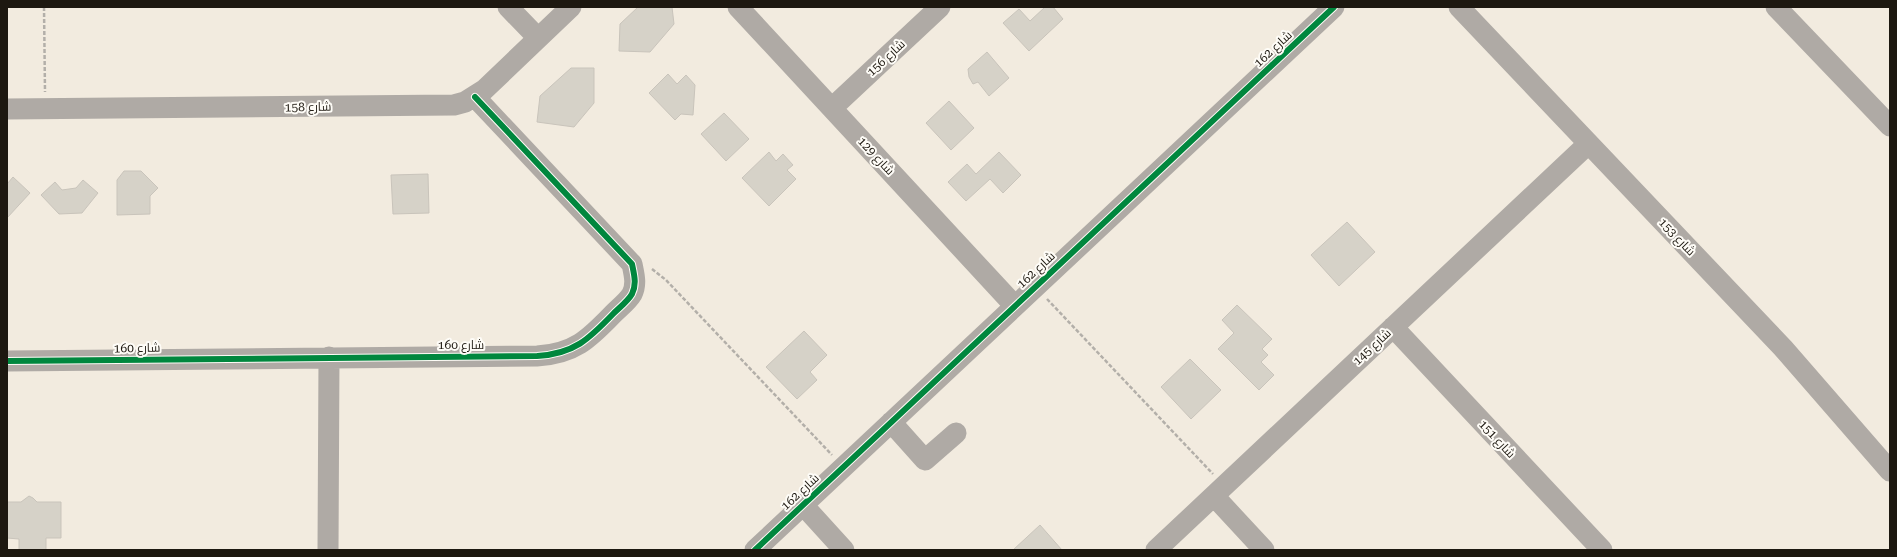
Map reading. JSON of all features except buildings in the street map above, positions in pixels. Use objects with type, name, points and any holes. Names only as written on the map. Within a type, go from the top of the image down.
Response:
[{"type":"street","name":"شارع 158","points":[[7,109],[442,105],[465,102],[475,97],[571,7]]},
{"type":"street","name":"شارع 129","points":[[738,7],[1014,305]]},
{"type":"street","name":"شارع 156","points":[[832,108],[940,7]]},
{"type":"street","name":"شارع 162","points":[[755,550],[1034,286],[1334,7]]},
{"type":"street","name":"شارع 153","points":[[1459,7],[1783,348],[1890,471]]},
{"type":"street","points":[[1776,7],[1888,121]]},
{"type":"street","points":[[513,9],[538,38]]},
{"type":"street","points":[[475,97],[632,264]]},
{"type":"street","name":"شارع 145","points":[[1156,550],[1588,144]]},
{"type":"street","name":"شارع 160","points":[[7,361],[553,355],[568,351],[593,335],[632,294],[636,279],[632,264]]},
{"type":"street","name":"شارع 151","points":[[1393,328],[1602,550]]},
{"type":"street","points":[[328,550],[329,357]]},
{"type":"street","points":[[891,422],[925,460],[956,433]]},
{"type":"street","points":[[1219,491],[1264,550]]},
{"type":"street","points":[[803,505],[844,550]]},
{"type":"path","points":[[44,7],[45,109]]},
{"type":"path","points":[[632,264],[645,266],[666,280],[843,467]]},
{"type":"path","points":[[1034,286],[1219,491]]},
{"type":"cycle path","points":[[755,550],[1334,7]]},
{"type":"cycle path","points":[[7,361],[537,356],[561,352],[580,344],[596,331],[626,302],[632,294],[635,283],[632,264],[475,97]]}]
